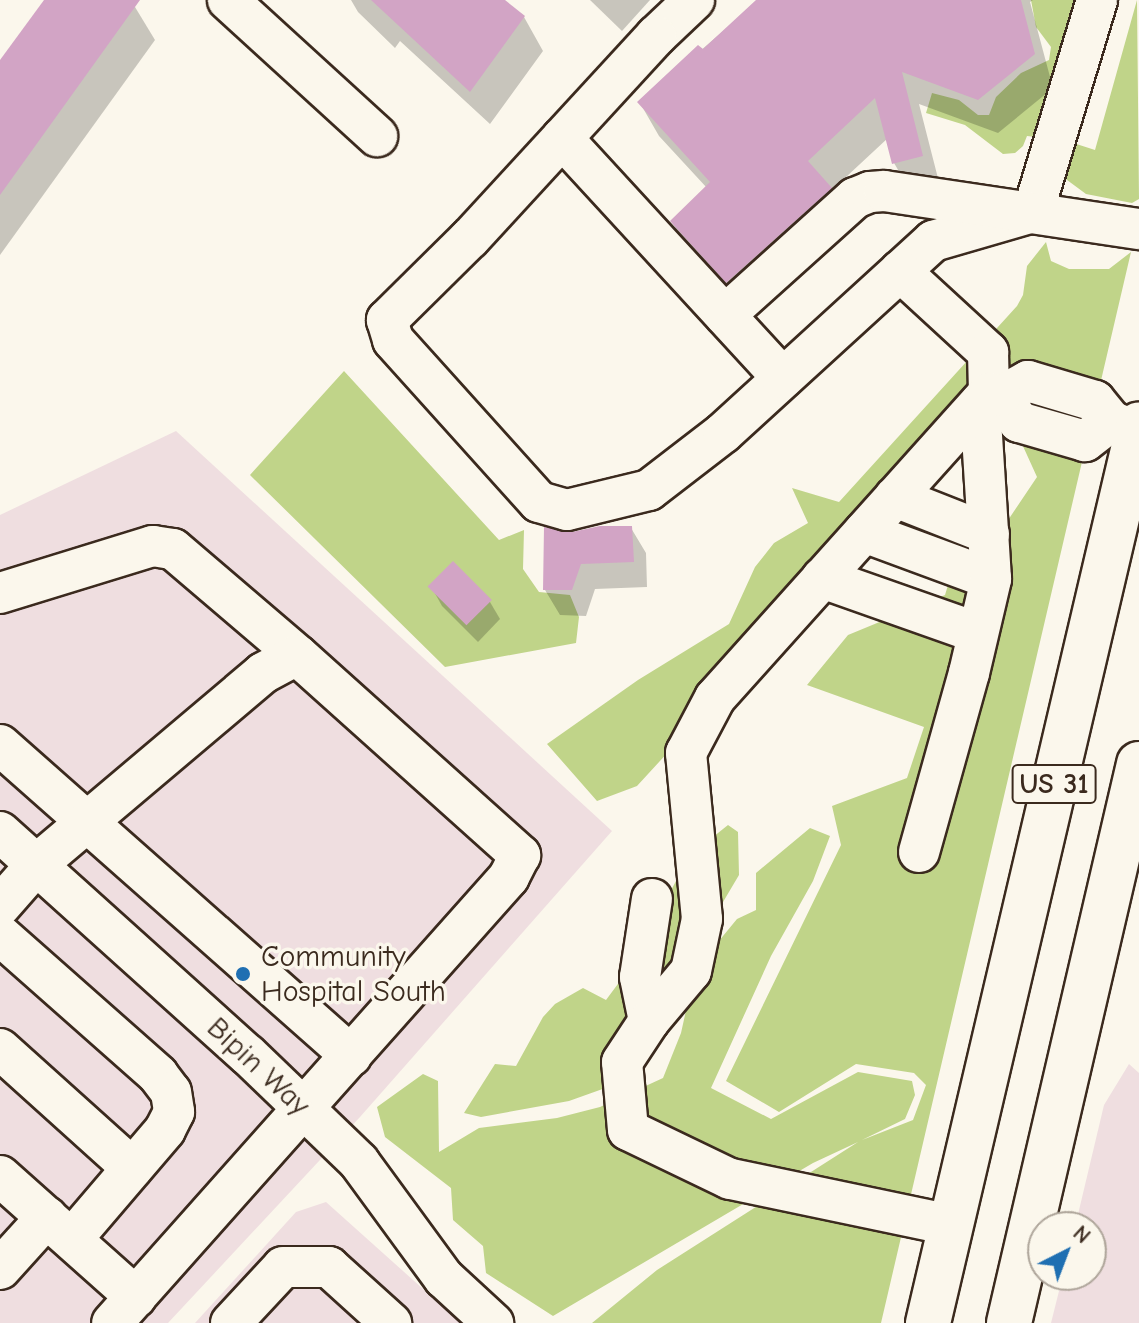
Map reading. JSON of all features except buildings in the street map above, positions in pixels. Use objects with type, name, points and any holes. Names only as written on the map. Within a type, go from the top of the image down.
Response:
[{"type":"main road","name":"US 31","points":[[928,1323],[1132,428]]},
{"type":"main road","name":"US 31","points":[[1009,1323],[1139,764]]},
{"type":"street","points":[[228,0],[377,136]]},
{"type":"street","points":[[694,0],[656,36],[387,320],[393,340],[539,502],[567,510],[649,490],[723,433],[933,241],[1033,212]]},
{"type":"street","points":[[1033,212],[1097,0]]},
{"type":"street","points":[[562,138],[783,378]]},
{"type":"street","points":[[725,315],[855,198],[870,192],[1139,229]]},
{"type":"street","points":[[900,271],[988,352],[990,397],[991,579],[919,852]]},
{"type":"street","points":[[951,1225],[730,1179],[628,1130],[622,1062],[649,1021],[691,971],[702,919],[686,753],[715,698],[895,497],[990,397],[1028,381],[1095,401],[1132,428]]},
{"type":"street","points":[[895,497],[989,534]]},
{"type":"street","points":[[864,532],[991,579]]},
{"type":"street","points":[[0,593],[153,546],[173,549],[297,655],[520,855],[509,877],[124,1310],[60,1228],[0,1176]]},
{"type":"street","points":[[822,578],[978,633]]},
{"type":"street","points":[[0,906],[36,865],[87,821],[263,673],[297,655]]},
{"type":"street","points":[[0,745],[351,1056]]},
{"type":"street","name":"Bipin Way","points":[[0,832],[359,1162],[444,1278],[493,1323]]},
{"type":"street","points":[[649,1021],[640,977],[652,899]]},
{"type":"street","points":[[0,935],[158,1075],[171,1092],[174,1112],[132,1168],[60,1228],[0,1269]]},
{"type":"street","points":[[0,1049],[132,1168]]},
{"type":"street","points":[[231,1323],[283,1267],[329,1267],[391,1323]]},
{"type":"shaded area","name":"Community Hospital South","points":[[176,431],[612,831],[360,1117],[168,1323],[0,1323],[0,515]]},
{"type":"shaded area","points":[[1129,1064],[1139,1073],[1139,1323],[1051,1323],[1059,1291],[1107,1291],[1107,1211],[1079,1211],[1104,1105]]},
{"type":"shaded area","points":[[326,1202],[461,1323],[195,1323],[296,1212]]},
{"type":"green space","points":[[1031,0],[1078,0],[1036,137],[1027,136],[1023,146],[1015,153],[1003,154],[965,125],[926,113],[932,93],[959,100],[978,115],[989,115],[996,97],[1021,73],[1049,60],[1051,47],[1036,27]]},
{"type":"green space","points":[[1137,0],[1139,199],[1132,203],[1086,194],[1063,177],[1064,140],[1095,150]]},
{"type":"green space","points":[[1046,242],[1051,261],[1069,269],[1109,269],[1131,252],[881,1323],[592,1323],[657,1270],[858,1142],[813,1163],[553,1316],[486,1273],[483,1246],[453,1220],[451,1188],[385,1137],[377,1107],[423,1074],[438,1081],[439,1152],[479,1128],[557,1118],[600,1107],[663,1078],[681,1033],[695,970],[737,919],[756,910],[756,873],[810,828],[830,836],[813,881],[771,956],[711,1088],[771,1119],[858,1072],[912,1081],[915,1095],[905,1119],[862,1140],[913,1120],[926,1085],[914,1073],[856,1064],[779,1112],[726,1081],[841,845],[832,806],[907,778],[924,727],[807,685],[848,635],[945,595],[959,549],[998,535],[1037,477],[1022,444],[996,434],[929,468],[637,786],[597,801],[547,744],[638,680],[729,624],[755,567],[774,543],[808,523],[792,488],[839,502],[1017,306],[1023,295],[1027,266]]},
{"type":"green space","points":[[344,371],[499,540],[524,530],[523,569],[539,592],[570,595],[579,617],[576,643],[445,667],[250,475]]},
{"type":"green space","points":[[728,825],[738,832],[739,875],[684,968],[662,1039],[625,1081],[569,1101],[481,1117],[464,1113],[495,1064],[516,1066],[543,1017],[555,1004],[583,988],[606,1000],[629,969],[676,881],[685,851],[703,845]]},
{"type":"place","name":"Community Hospital South","points":[[243,974]]}]
